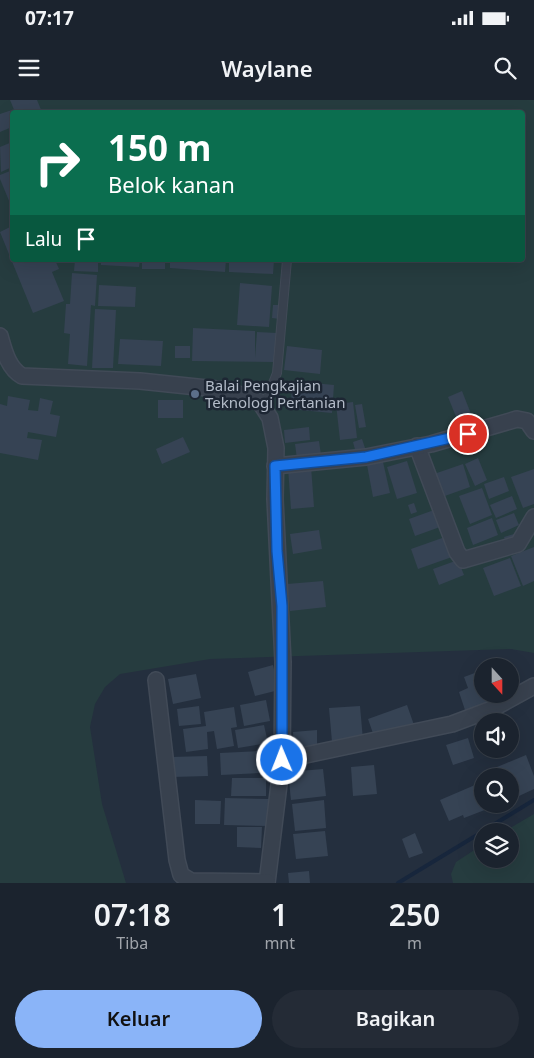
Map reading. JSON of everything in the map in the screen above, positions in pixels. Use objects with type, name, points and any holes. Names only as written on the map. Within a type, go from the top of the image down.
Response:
[{"type":"street","points":[[0,336],[10,363],[17,373],[22,376],[178,384],[226,390],[252,397],[264,406],[274,430],[277,551],[282,606],[282,760],[267,882],[191,882],[181,875],[176,860],[156,680]]},
{"type":"street","points":[[275,466],[366,457],[431,444],[517,419],[527,421],[534,431]]},
{"type":"street","points":[[417,446],[457,552],[463,560],[518,544],[534,517]]},
{"type":"street","points":[[282,760],[452,724],[492,709],[534,686]]},
{"type":"lane","points":[[264,406],[277,374],[287,262]]},
{"type":"green space","points":[[0,100],[534,100],[534,653],[511,649],[210,659],[120,674],[105,687],[95,704],[90,727],[102,804],[126,883],[0,883]]},
{"type":"green space","points":[[534,814],[534,883],[453,883],[451,874],[456,862],[474,850],[474,868],[519,868],[519,823]]},
{"type":"building","points":[[10,100],[37,100],[41,110],[14,110]]},
{"type":"building","points":[[10,111],[10,128],[0,132],[0,114]]},
{"type":"building","points":[[10,143],[10,168],[1,172],[0,147]]},
{"type":"building","points":[[10,171],[10,203],[0,179],[0,175]]},
{"type":"building","points":[[10,227],[10,257],[0,232]]},
{"type":"building","points":[[12,262],[56,262],[59,269],[52,272],[64,301],[33,313]]},
{"type":"building","points":[[75,262],[98,262],[98,272],[74,271]]},
{"type":"building","points":[[101,262],[140,262],[139,267],[101,265]]},
{"type":"building","points":[[142,262],[165,262],[165,269],[142,269]]},
{"type":"building","points":[[170,262],[226,262],[225,272],[170,268]]},
{"type":"building","points":[[229,262],[274,262],[273,274],[229,272]]},
{"type":"building","points":[[72,273],[97,275],[95,306],[91,305],[87,366],[68,364],[70,334],[64,333],[66,304],[70,304]]},
{"type":"building","points":[[240,283],[272,286],[269,327],[237,325]]},
{"type":"building","points":[[99,285],[136,287],[135,307],[98,306]]},
{"type":"building","points":[[273,305],[280,305],[280,319],[272,318]]},
{"type":"building","points":[[95,309],[116,310],[113,368],[92,368]]},
{"type":"building","points":[[193,328],[255,331],[255,358],[257,332],[277,333],[275,362],[192,361]]},
{"type":"building","points":[[120,339],[163,341],[161,366],[118,364]]},
{"type":"building","points":[[175,346],[190,346],[190,358],[175,358]]},
{"type":"building","points":[[287,346],[322,350],[320,374],[284,370]]},
{"type":"building","points":[[293,381],[334,385],[332,413],[290,409]]},
{"type":"building","points":[[462,391],[473,419],[459,424],[448,397]]},
{"type":"building","points":[[8,396],[30,400],[28,410],[38,411],[40,398],[53,401],[50,414],[60,416],[56,437],[28,432],[27,438],[42,440],[38,460],[0,453],[0,404],[7,406]]},
{"type":"building","points":[[158,400],[183,400],[183,418],[158,418]]},
{"type":"building","points":[[353,402],[357,438],[340,440],[336,404]]},
{"type":"building","points":[[362,404],[366,427],[359,428],[355,405]]},
{"type":"building","points":[[309,427],[310,440],[285,443],[284,430]]},
{"type":"building","points":[[183,437],[190,452],[162,464],[156,449]]},
{"type":"building","points":[[362,439],[367,454],[357,457],[353,442]]},
{"type":"building","points":[[319,441],[321,455],[297,459],[295,444]]},
{"type":"building","points":[[478,458],[487,480],[475,486],[465,464]]},
{"type":"building","points":[[407,461],[417,493],[397,499],[387,467]]},
{"type":"building","points":[[383,462],[390,493],[373,497],[367,465]]},
{"type":"building","points":[[463,464],[470,487],[442,497],[434,474]]},
{"type":"building","points":[[311,466],[314,507],[291,509],[288,468]]},
{"type":"building","points":[[534,469],[534,504],[523,508],[511,477]]},
{"type":"building","points":[[504,477],[509,491],[489,499],[484,484]]},
{"type":"building","points":[[482,488],[492,515],[470,524],[459,496]]},
{"type":"building","points":[[512,496],[517,509],[496,518],[490,505]]},
{"type":"building","points":[[414,503],[417,512],[411,514],[408,505]]},
{"type":"building","points":[[434,510],[440,527],[415,536],[409,519]]},
{"type":"building","points":[[514,513],[519,525],[501,533],[496,520]]},
{"type":"building","points":[[492,518],[498,535],[473,545],[467,528]]},
{"type":"building","points":[[319,530],[322,549],[293,554],[290,534]]},
{"type":"building","points":[[514,534],[516,540],[506,543],[504,537]]},
{"type":"building","points":[[445,537],[452,557],[418,569],[411,549]]},
{"type":"building","points":[[534,547],[534,581],[523,586],[511,556]]},
{"type":"building","points":[[510,558],[521,586],[494,596],[483,568]]},
{"type":"building","points":[[458,560],[464,575],[439,585],[433,569]]},
{"type":"building","points":[[323,581],[326,607],[290,611],[287,584]]},
{"type":"building","points":[[273,665],[279,690],[255,696],[248,672]]},
{"type":"building","points":[[474,673],[474,703],[491,704],[466,713],[459,692],[468,688],[464,677]]},
{"type":"building","points":[[196,674],[201,698],[173,704],[168,679]]},
{"type":"building","points":[[266,700],[270,721],[244,726],[240,705]]},
{"type":"building","points":[[407,705],[414,725],[375,739],[368,719]]},
{"type":"building","points":[[199,706],[201,724],[179,726],[177,709]]},
{"type":"building","points":[[360,706],[363,740],[332,742],[329,708]]},
{"type":"building","points":[[234,707],[237,727],[231,728],[234,746],[217,749],[214,731],[207,732],[208,749],[186,752],[183,729],[206,726],[204,712]]},
{"type":"building","points":[[264,725],[268,743],[238,748],[235,730]]},
{"type":"building","points":[[317,730],[317,751],[294,752],[293,732]]},
{"type":"building","points":[[468,738],[474,758],[453,765],[446,745]]},
{"type":"building","points":[[278,750],[279,772],[221,775],[220,753]]},
{"type":"building","points":[[526,755],[534,776],[534,789],[519,796],[519,768],[497,767]]},
{"type":"building","points":[[207,756],[208,776],[172,777],[171,757]]},
{"type":"building","points":[[374,765],[377,794],[353,796],[351,767]]},
{"type":"building","points":[[323,769],[326,796],[291,800],[288,772]]},
{"type":"building","points":[[232,778],[266,778],[266,796],[231,796]]},
{"type":"building","points":[[474,785],[474,813],[477,813],[464,818],[463,815],[449,821],[440,800]]},
{"type":"building","points":[[225,798],[269,799],[269,826],[224,825]]},
{"type":"building","points":[[195,800],[221,801],[220,824],[195,824]]},
{"type":"building","points":[[324,800],[326,828],[295,831],[292,804]]},
{"type":"building","points":[[237,827],[262,827],[261,848],[237,847]]},
{"type":"building","points":[[325,831],[328,856],[296,859],[293,834]]},
{"type":"building","points":[[415,833],[423,853],[409,858],[402,839]]},
{"type":"building","points":[[309,871],[310,883],[289,883],[288,873]]},
{"type":"waterway","points":[[496,823],[534,800]]},
{"type":"waterway","points":[[398,883],[474,837]]},
{"type":"place","name":"Balai Pengkajian Teknologi Pertanian","points":[[195,394]]},
{"type":"route","points":[[282,760],[281,710],[284,662],[282,606],[277,551],[275,466],[300,462],[336,461],[366,457],[431,444],[468,434]]}]
